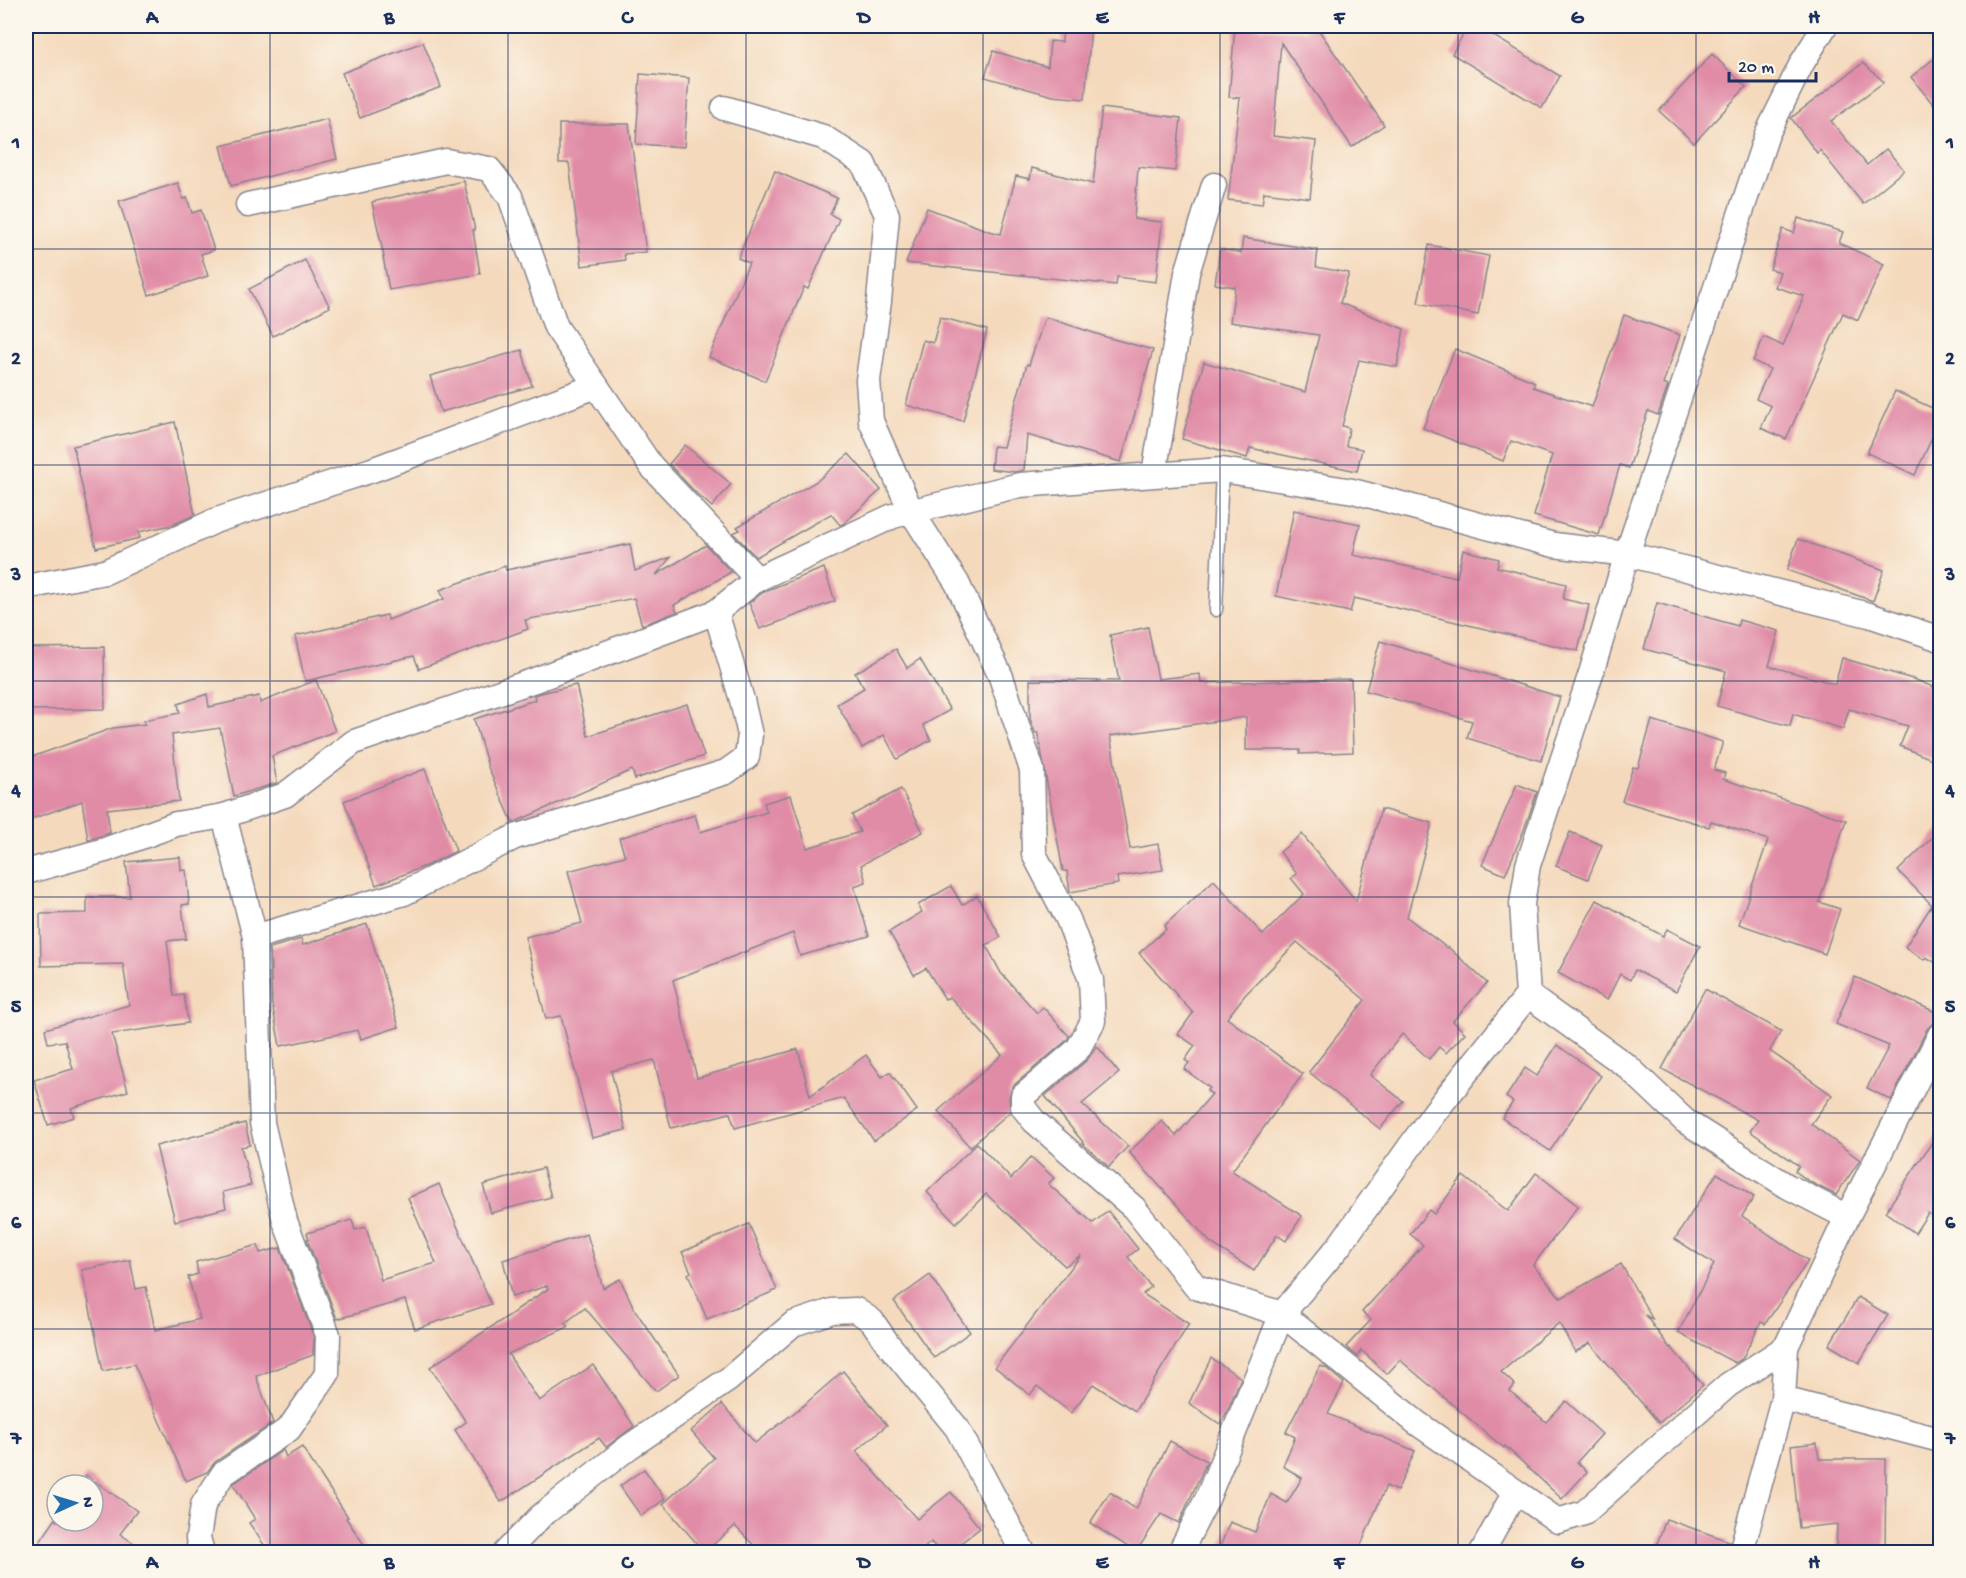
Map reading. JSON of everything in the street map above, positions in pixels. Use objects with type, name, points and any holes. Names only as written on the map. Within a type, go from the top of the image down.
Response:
[{"type":"street","points":[[1180,1552],[1207,1499],[1282,1314],[1339,1246],[1434,1113],[1528,995],[1522,904],[1528,865],[1592,670],[1627,554],[1767,134],[1802,63],[1825,26]]},
{"type":"street","points":[[724,108],[823,136],[863,163],[887,215],[879,301],[868,380],[871,421],[911,511],[957,583],[1001,677],[1032,770],[1034,854],[1068,919],[1091,980],[1094,1020],[1078,1049],[1023,1096],[1023,1107],[1034,1121],[1134,1208],[1196,1287],[1282,1314],[1417,1423],[1558,1521],[1584,1513],[1728,1385],[1786,1347]]},
{"type":"street","points":[[248,205],[446,161],[489,169],[510,196],[556,327],[651,466],[757,579]]},
{"type":"street","points":[[1154,474],[1187,273],[1214,184]]},
{"type":"street","points":[[26,587],[105,572],[217,520],[372,470],[596,386]]},
{"type":"street","points":[[26,872],[105,850],[176,824],[224,816],[285,795],[354,742],[536,680],[716,612],[757,579],[893,516],[1020,485],[1222,470],[1353,491],[1554,545],[1627,554],[1869,615],[1941,639]]},
{"type":"street","points":[[255,937],[404,893],[515,837],[726,772],[747,757],[750,735],[716,612]]},
{"type":"street","points":[[202,1552],[198,1538],[203,1505],[223,1474],[289,1430],[327,1374],[328,1335],[285,1221],[262,1123],[255,937],[224,816]]},
{"type":"street","points":[[1528,995],[1628,1067],[1685,1121],[1787,1186],[1847,1217]]},
{"type":"street","points":[[1741,1552],[1783,1400],[1786,1347],[1847,1217],[1941,1035]]},
{"type":"street","points":[[506,1552],[541,1516],[629,1447],[729,1379],[793,1324],[832,1311],[856,1310],[872,1321],[957,1428],[1023,1552]]},
{"type":"street","points":[[1783,1400],[1941,1440]]},
{"type":"street","points":[[1482,1552],[1515,1492]]},
{"type":"lane","points":[[1216,610],[1222,470]]},
{"type":"building","points":[[1063,26],[1091,26],[1085,99],[1053,96],[985,77],[993,51],[1048,67],[1050,41],[1062,42]]},
{"type":"building","points":[[1235,26],[1304,31],[1316,26],[1384,125],[1352,147],[1281,43],[1273,136],[1316,141],[1310,198],[1264,192],[1262,204],[1228,200],[1240,98],[1229,97]]},
{"type":"building","points":[[1468,26],[1477,26],[1560,76],[1542,108],[1452,54]]},
{"type":"building","points":[[423,42],[441,87],[360,118],[342,73]]},
{"type":"building","points":[[1941,53],[1941,114],[1911,77]]},
{"type":"building","points":[[1712,54],[1746,87],[1694,143],[1659,111]]},
{"type":"building","points":[[1863,63],[1884,82],[1831,121],[1867,165],[1886,149],[1904,170],[1863,204],[1820,150],[1817,153],[1791,118]]},
{"type":"building","points":[[640,74],[689,78],[684,147],[636,144]]},
{"type":"building","points":[[1102,108],[1181,118],[1175,171],[1138,167],[1134,219],[1162,222],[1156,282],[1117,277],[1116,285],[906,263],[927,208],[1001,234],[1016,176],[1030,179],[1032,168],[1093,184]]},
{"type":"building","points":[[327,119],[337,159],[231,186],[221,146]]},
{"type":"building","points":[[559,124],[629,124],[646,252],[624,254],[625,260],[582,266],[569,163],[559,163]]},
{"type":"building","points":[[775,171],[837,198],[830,214],[839,219],[808,289],[804,287],[765,381],[709,357],[749,263],[738,258]]},
{"type":"building","points":[[464,181],[475,230],[473,230],[480,274],[389,290],[372,202]]},
{"type":"building","points":[[178,183],[183,199],[187,198],[192,213],[201,210],[214,250],[201,254],[208,276],[149,295],[119,201]]},
{"type":"building","points":[[1798,218],[1843,232],[1839,243],[1884,264],[1858,320],[1843,313],[1786,439],[1761,428],[1771,406],[1756,399],[1770,369],[1753,361],[1764,337],[1783,346],[1804,296],[1775,287],[1780,272],[1770,269],[1783,229],[1794,233]]},
{"type":"building","points":[[1243,238],[1318,250],[1316,267],[1349,273],[1340,303],[1404,329],[1397,367],[1359,360],[1342,426],[1349,428],[1346,446],[1362,449],[1357,471],[1250,448],[1247,458],[1182,439],[1204,362],[1305,392],[1319,335],[1230,322],[1235,287],[1215,284],[1220,249],[1241,253]]},
{"type":"building","points":[[1429,245],[1489,256],[1478,315],[1418,303]]},
{"type":"building","points":[[305,260],[330,307],[273,336],[249,289]]},
{"type":"building","points":[[1624,315],[1680,335],[1663,384],[1668,386],[1658,415],[1648,411],[1629,468],[1620,465],[1599,535],[1534,516],[1552,455],[1511,441],[1503,461],[1423,428],[1455,349],[1535,382],[1533,387],[1592,407]]},
{"type":"building","points":[[940,317],[987,330],[963,421],[906,405],[923,340],[933,343]]},
{"type":"building","points":[[1045,317],[1153,350],[1121,462],[1027,435],[1024,470],[1015,472],[991,469],[993,446],[1003,447],[1027,364],[1029,365]]},
{"type":"building","points":[[522,350],[532,386],[441,412],[430,376]]},
{"type":"building","points":[[1895,391],[1941,412],[1941,418],[1915,475],[1867,453]]},
{"type":"building","points":[[175,422],[195,515],[172,525],[138,532],[140,538],[96,548],[73,446]]},
{"type":"building","points":[[685,445],[731,484],[712,507],[669,464]]},
{"type":"building","points":[[849,454],[881,490],[843,524],[840,525],[831,514],[756,557],[733,533],[740,530],[737,527],[817,481]]},
{"type":"building","points":[[1294,510],[1360,524],[1353,555],[1457,577],[1463,550],[1499,559],[1497,567],[1566,584],[1563,599],[1589,605],[1578,651],[1354,598],[1350,612],[1276,596]]},
{"type":"building","points":[[1798,539],[1884,570],[1873,601],[1787,570]]},
{"type":"building","points":[[630,544],[635,571],[671,557],[656,575],[706,545],[731,572],[674,605],[677,612],[642,625],[634,598],[525,620],[528,629],[419,669],[414,656],[305,681],[295,636],[387,615],[388,620],[444,599],[440,590],[505,566],[506,570]]},
{"type":"building","points":[[824,568],[835,601],[760,629],[749,603],[765,591]]},
{"type":"building","points":[[1657,603],[1738,626],[1739,620],[1779,631],[1769,666],[1835,684],[1842,658],[1916,680],[1941,690],[1941,763],[1900,746],[1908,726],[1849,709],[1843,729],[1793,714],[1790,726],[1717,706],[1726,671],[1644,649]]},
{"type":"building","points":[[1148,627],[1158,679],[1200,674],[1201,683],[1351,679],[1353,752],[1300,754],[1300,750],[1246,750],[1246,717],[1110,736],[1130,849],[1158,844],[1163,870],[1117,877],[1118,884],[1070,892],[1067,871],[1063,871],[1038,733],[1035,733],[1030,718],[1030,680],[1119,681],[1110,635]]},
{"type":"building","points":[[1380,641],[1560,697],[1541,761],[1467,738],[1472,721],[1366,691]]},
{"type":"building","points":[[104,647],[105,709],[26,710],[26,648]]},
{"type":"building","points":[[896,649],[907,668],[920,659],[950,710],[923,725],[931,740],[897,759],[884,735],[862,748],[837,704],[864,688],[855,673]]},
{"type":"building","points":[[316,680],[335,731],[272,756],[277,783],[234,796],[220,728],[172,735],[179,801],[107,809],[110,833],[88,840],[82,801],[26,821],[26,759],[113,728],[145,724],[144,720],[180,713],[178,704],[207,694],[209,707],[259,696],[260,703]]},
{"type":"building","points":[[576,685],[588,736],[687,704],[704,756],[635,779],[632,770],[513,823],[488,767],[474,719],[535,700],[534,695]]},
{"type":"building","points":[[1652,720],[1723,742],[1714,770],[1725,773],[1723,779],[1846,820],[1819,902],[1840,909],[1825,954],[1739,924],[1768,840],[1711,821],[1709,827],[1622,801],[1633,767],[1638,768]]},
{"type":"building","points":[[425,769],[456,851],[428,865],[376,885],[344,801]]},
{"type":"building","points":[[1517,784],[1537,792],[1505,875],[1482,865]]},
{"type":"building","points":[[901,789],[923,832],[861,865],[866,882],[854,886],[869,936],[800,956],[793,933],[673,980],[697,1078],[798,1049],[810,1096],[866,1055],[882,1077],[890,1072],[917,1110],[874,1141],[844,1098],[735,1128],[730,1113],[671,1128],[654,1060],[611,1071],[626,1130],[592,1138],[561,1016],[546,1019],[525,937],[582,923],[568,871],[625,856],[619,838],[695,815],[700,832],[767,812],[764,803],[791,795],[807,848],[860,832],[852,815]]},
{"type":"building","points":[[1381,809],[1432,823],[1407,917],[1448,947],[1487,983],[1453,1021],[1465,1033],[1446,1053],[1439,1047],[1429,1059],[1402,1034],[1370,1075],[1403,1101],[1380,1129],[1309,1072],[1365,1000],[1297,942],[1245,995],[1227,1018],[1303,1074],[1232,1171],[1302,1216],[1286,1241],[1277,1235],[1254,1271],[1211,1243],[1129,1152],[1162,1121],[1176,1136],[1212,1094],[1207,1091],[1210,1088],[1184,1069],[1189,1063],[1185,1060],[1195,1046],[1178,1034],[1193,1013],[1139,953],[1166,929],[1164,926],[1214,880],[1263,935],[1304,894],[1291,878],[1297,874],[1280,852],[1302,834],[1356,901]]},
{"type":"building","points":[[1941,829],[1941,966],[1926,957],[1924,960],[1905,947],[1932,905],[1898,871]]},
{"type":"building","points":[[1570,832],[1602,845],[1588,879],[1556,866]]},
{"type":"building","points":[[180,857],[181,870],[186,870],[189,904],[182,905],[186,939],[167,941],[174,996],[184,995],[188,1023],[112,1034],[128,1091],[71,1108],[74,1117],[48,1125],[34,1080],[73,1069],[65,1041],[48,1043],[45,1029],[129,1005],[123,964],[41,966],[40,914],[87,913],[87,897],[130,897],[126,862]]},
{"type":"building","points":[[951,886],[962,905],[977,896],[1001,937],[986,945],[1001,973],[1037,1013],[1043,1007],[1069,1036],[1013,1086],[1009,1096],[1010,1112],[970,1147],[938,1111],[1002,1055],[950,997],[945,999],[926,968],[914,975],[889,932],[922,912],[918,905]]},
{"type":"building","points":[[1597,900],[1663,936],[1667,929],[1700,946],[1676,991],[1635,970],[1630,980],[1620,974],[1607,1000],[1558,973]]},
{"type":"building","points":[[367,924],[399,1027],[361,1039],[358,1030],[280,1046],[272,1003],[270,948],[301,939],[303,945]]},
{"type":"building","points":[[1855,977],[1938,1013],[1934,1022],[1927,1029],[1891,1100],[1867,1088],[1889,1046],[1836,1024]]},
{"type":"building","points":[[1705,989],[1781,1031],[1770,1051],[1832,1095],[1811,1124],[1860,1160],[1836,1195],[1810,1182],[1795,1171],[1799,1166],[1750,1131],[1758,1120],[1662,1069]]},
{"type":"building","points":[[1557,1045],[1601,1076],[1550,1151],[1502,1118],[1513,1102],[1506,1097],[1525,1068],[1537,1076]]},
{"type":"building","points":[[1097,1046],[1119,1073],[1082,1104],[1128,1146],[1109,1167],[1082,1143],[1045,1096],[1087,1060]]},
{"type":"building","points":[[245,1123],[250,1145],[241,1147],[251,1185],[223,1192],[226,1208],[175,1221],[156,1146]]},
{"type":"building","points":[[1941,1129],[1941,1222],[1928,1213],[1915,1233],[1885,1212]]},
{"type":"building","points":[[977,1143],[1011,1179],[1031,1157],[1054,1178],[1048,1184],[1093,1223],[1108,1211],[1138,1249],[1128,1257],[1151,1287],[1143,1294],[1189,1324],[1135,1411],[1093,1384],[1071,1413],[1037,1386],[1030,1395],[995,1367],[1081,1255],[1065,1266],[986,1194],[956,1223],[927,1192]]},
{"type":"building","points":[[543,1168],[551,1197],[491,1213],[483,1185]]},
{"type":"building","points":[[1536,1173],[1578,1206],[1533,1265],[1561,1298],[1621,1264],[1653,1320],[1645,1315],[1670,1348],[1703,1385],[1659,1423],[1590,1343],[1575,1352],[1559,1323],[1501,1372],[1515,1385],[1510,1391],[1546,1422],[1566,1401],[1602,1434],[1577,1462],[1587,1472],[1562,1499],[1505,1446],[1504,1448],[1400,1360],[1387,1374],[1361,1350],[1358,1357],[1346,1347],[1371,1320],[1362,1312],[1423,1245],[1410,1234],[1429,1210],[1434,1214],[1463,1176],[1508,1211]]},
{"type":"building","points":[[1717,1173],[1754,1197],[1742,1216],[1808,1261],[1765,1324],[1761,1322],[1742,1359],[1735,1363],[1678,1333],[1714,1264],[1675,1239]]},
{"type":"building","points":[[439,1184],[491,1304],[415,1329],[405,1300],[337,1319],[307,1239],[309,1239],[307,1233],[352,1220],[355,1230],[366,1227],[381,1280],[436,1263],[408,1198]]},
{"type":"building","points":[[749,1224],[777,1290],[707,1319],[688,1274],[691,1272],[682,1252]]},
{"type":"building","points":[[587,1234],[603,1288],[620,1279],[635,1310],[679,1375],[656,1391],[585,1308],[565,1323],[568,1327],[508,1354],[539,1401],[593,1365],[634,1426],[606,1447],[599,1438],[501,1502],[455,1430],[466,1422],[430,1367],[548,1289],[547,1286],[512,1297],[503,1260]]},
{"type":"building","points":[[258,1245],[260,1253],[280,1248],[314,1337],[313,1355],[256,1376],[273,1423],[215,1462],[207,1472],[186,1481],[134,1364],[103,1371],[82,1270],[130,1260],[136,1289],[146,1287],[155,1330],[200,1319],[188,1277],[198,1274],[196,1262]]},
{"type":"building","points":[[930,1275],[970,1332],[934,1358],[894,1301]]},
{"type":"building","points":[[1858,1297],[1888,1315],[1859,1363],[1829,1345]]},
{"type":"building","points":[[1211,1358],[1241,1378],[1220,1424],[1189,1403]]},
{"type":"building","points":[[1320,1366],[1326,1368],[1344,1383],[1328,1414],[1415,1451],[1397,1491],[1386,1486],[1358,1552],[1218,1552],[1230,1522],[1255,1532],[1271,1494],[1287,1503],[1302,1478],[1283,1466],[1295,1437],[1286,1432]]},
{"type":"building","points":[[843,1371],[887,1425],[856,1451],[917,1519],[951,1492],[980,1528],[949,1552],[940,1552],[931,1542],[920,1552],[760,1552],[735,1526],[704,1552],[663,1504],[714,1458],[691,1431],[722,1404],[755,1443]]},
{"type":"building","points":[[1170,1441],[1207,1461],[1179,1523],[1161,1514],[1136,1552],[1090,1523],[1110,1492],[1136,1509]]},
{"type":"building","points":[[1817,1443],[1819,1459],[1886,1459],[1885,1551],[1836,1551],[1837,1524],[1799,1528],[1791,1446]]},
{"type":"building","points":[[302,1447],[369,1552],[269,1552],[249,1523],[255,1519],[233,1484],[283,1450],[286,1457]]},
{"type":"building","points":[[644,1469],[665,1499],[641,1516],[620,1486]]},
{"type":"building","points":[[105,1488],[137,1511],[120,1534],[147,1552],[33,1552],[46,1533],[105,1533]]},
{"type":"building","points":[[1666,1519],[1729,1541],[1727,1552],[1654,1552]]}]
